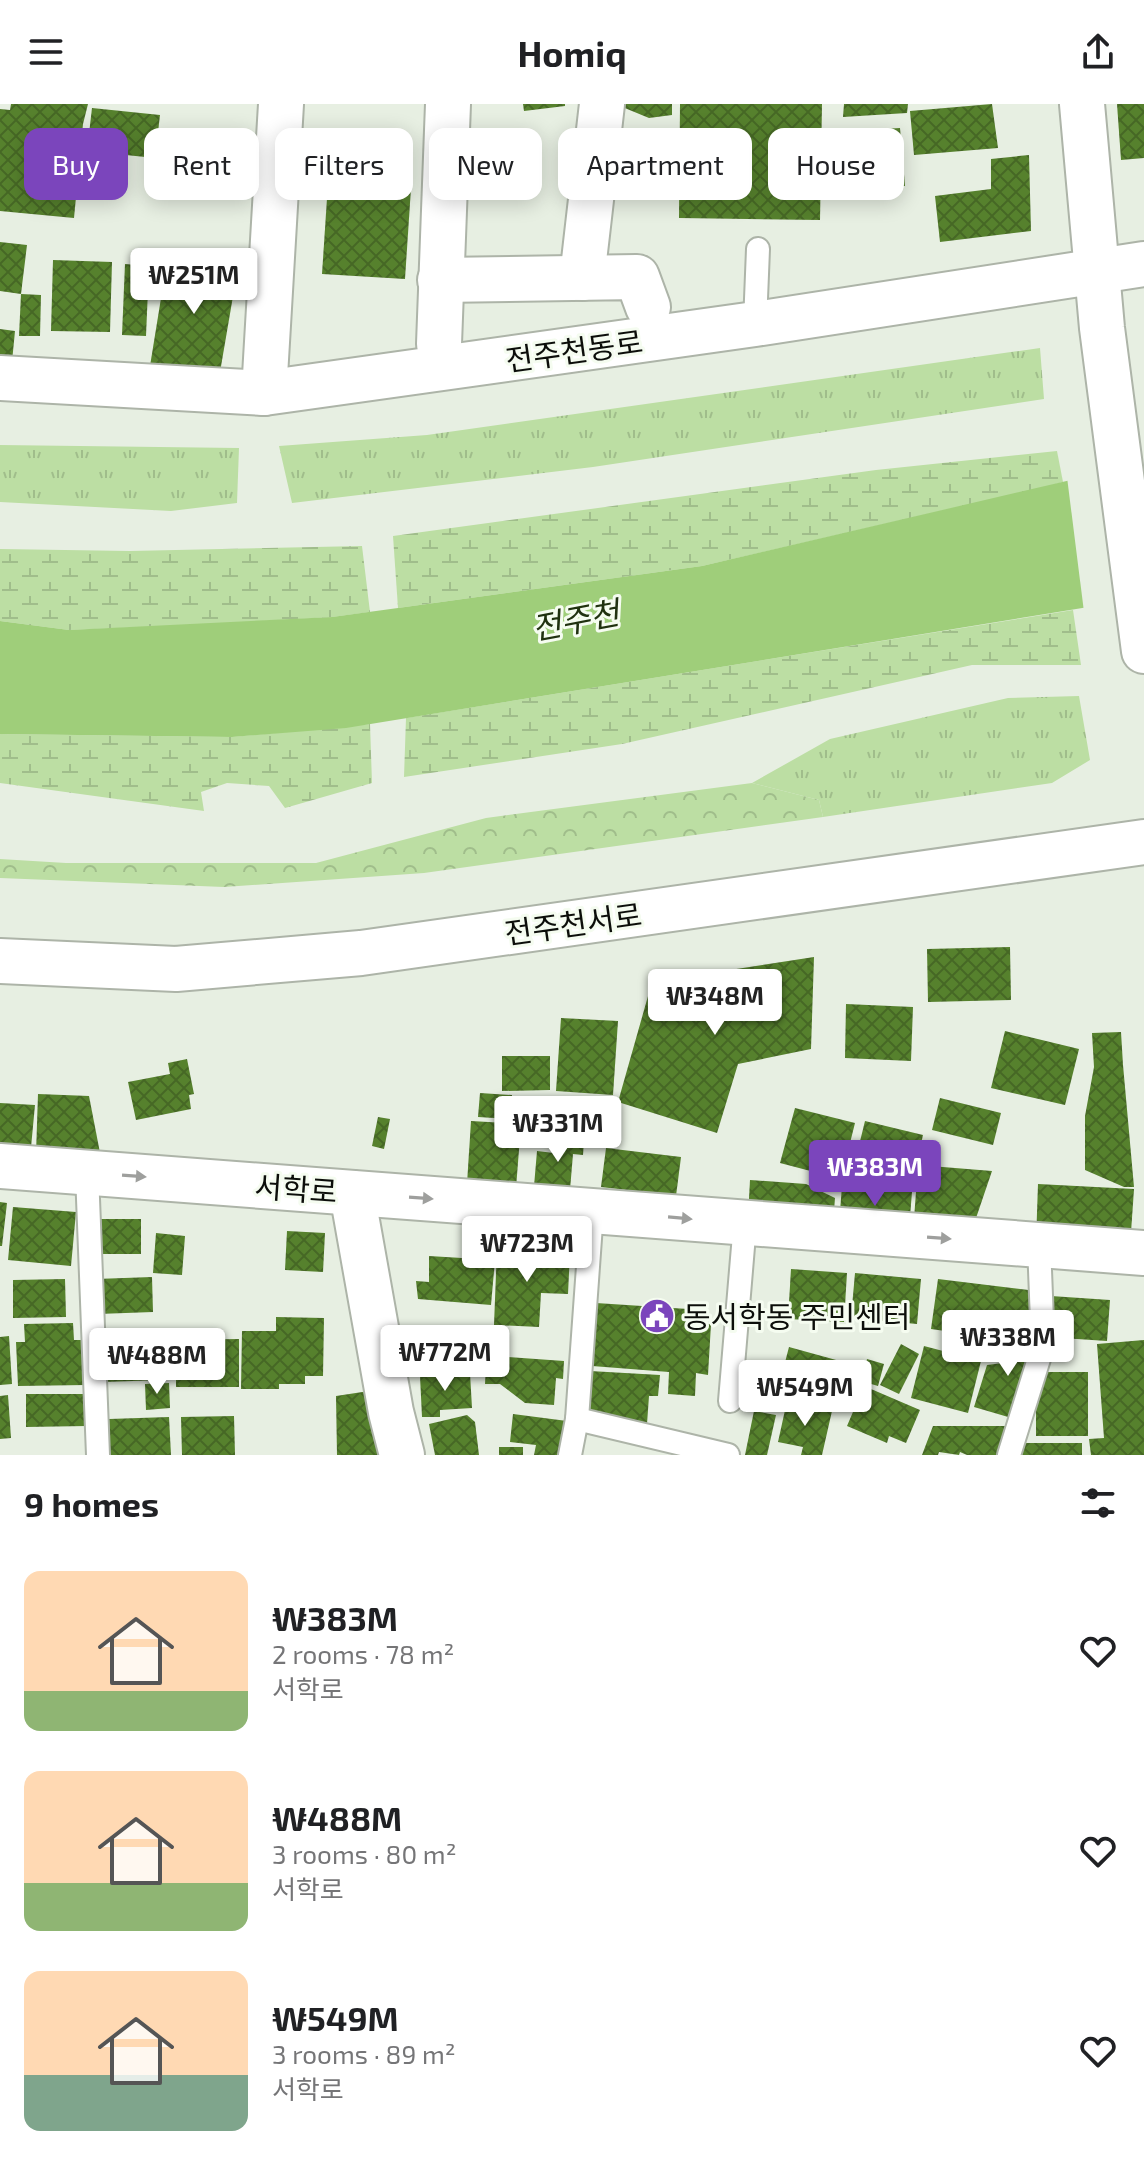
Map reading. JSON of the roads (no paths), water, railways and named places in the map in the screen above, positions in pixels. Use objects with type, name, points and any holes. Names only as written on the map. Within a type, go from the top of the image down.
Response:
[{"type":"street","points":[[264,393],[281,104]]},
{"type":"street","points":[[439,344],[448,104]]},
{"type":"street","points":[[582,278],[602,104]]},
{"type":"street","points":[[1082,104],[1102,328],[1144,651]]},
{"type":"street","name":"전주천동로","points":[[0,378],[264,393],[755,324],[1144,264]]},
{"type":"street","name":"전주천동로","points":[[440,280],[637,277],[648,307]]},
{"type":"street","name":"전주천서로","points":[[0,961],[176,969],[361,953],[1144,842]]},
{"type":"street","name":"서학로","points":[[0,1166],[1144,1253]]},
{"type":"street","points":[[352,1193],[391,1412],[402,1455]]},
{"type":"lane","points":[[755,324],[758,249]]},
{"type":"lane","points":[[87,1173],[98,1455]]},
{"type":"lane","points":[[570,1455],[577,1419],[592,1211]]},
{"type":"lane","points":[[730,1401],[745,1223]]},
{"type":"lane","points":[[1009,1455],[1043,1346],[1039,1245]]},
{"type":"lane","points":[[577,1419],[728,1455]]},
{"type":"water","name":"전주천","points":[[1144,463],[1144,598],[346,728],[232,737],[0,734],[0,621],[69,630],[332,617],[398,608],[702,566]]},
{"type":"place","name":"동서학동 주민센터","points":[[657,1316]]}]
